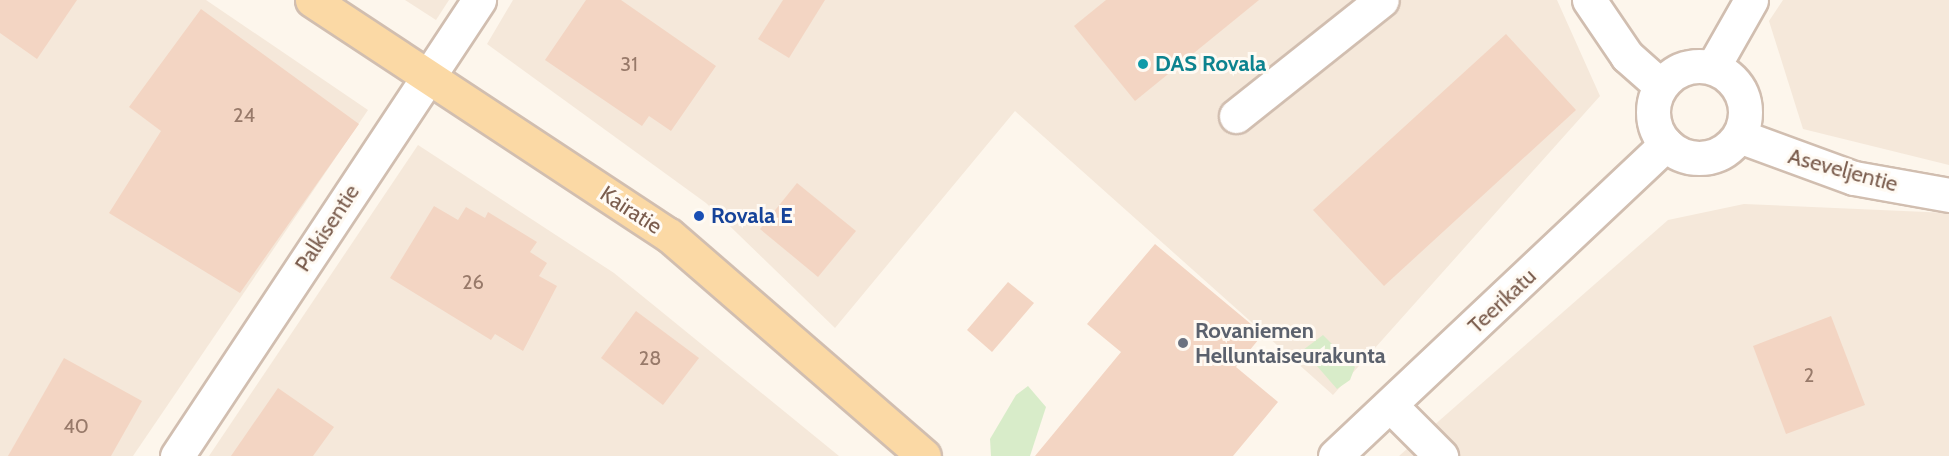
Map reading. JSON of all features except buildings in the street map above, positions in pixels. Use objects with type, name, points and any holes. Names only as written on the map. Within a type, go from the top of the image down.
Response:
[{"type":"main road","name":"Kairatie","points":[[312,0],[428,81],[669,235],[924,456]]},
{"type":"street","name":"Palkisentie","points":[[177,456],[428,81],[479,0]]},
{"type":"street","points":[[1236,116],[1382,0]]},
{"type":"street","points":[[1589,0],[1627,56],[1660,86]]},
{"type":"street","points":[[1713,67],[1750,0]]},
{"type":"street","points":[[1713,67],[1731,78],[1743,95],[1746,109],[1739,136],[1724,151],[1705,158],[1678,153],[1666,144],[1654,123],[1660,86],[1684,68],[1713,67]]},
{"type":"street","name":"Aseveljentie","points":[[1739,136],[1854,178],[1949,195]]},
{"type":"street","name":"Teerikatu","points":[[1335,456],[1391,406],[1666,144]]},
{"type":"street","points":[[1391,406],[1441,456]]},
{"type":"shaded area","points":[[0,0],[206,0],[368,110],[133,456],[0,456]]},
{"type":"shaded area","points":[[405,0],[449,0],[436,20]]},
{"type":"shaded area","points":[[513,0],[1557,0],[1600,96],[1333,395],[1015,111],[835,328],[706,203],[487,44]]},
{"type":"shaded area","points":[[1783,0],[1949,0],[1949,165],[1803,129],[1769,21]]},
{"type":"shaded area","points":[[418,145],[614,273],[839,456],[209,456]]},
{"type":"shaded area","points":[[1744,204],[1949,213],[1949,456],[1399,456],[1668,220]]},
{"type":"green space","points":[[1323,335],[1355,367],[1350,380],[1337,389],[1303,350]]},
{"type":"green space","points":[[1028,386],[1046,407],[1030,456],[991,456],[990,439],[1016,395]]},
{"type":"place","name":"DAS Rovala","points":[[1143,64]]},
{"type":"place","name":"Rovala E","points":[[699,216]]},
{"type":"place","name":"Rovaniemen Helluntaiseurakunta","points":[[1183,343]]}]
